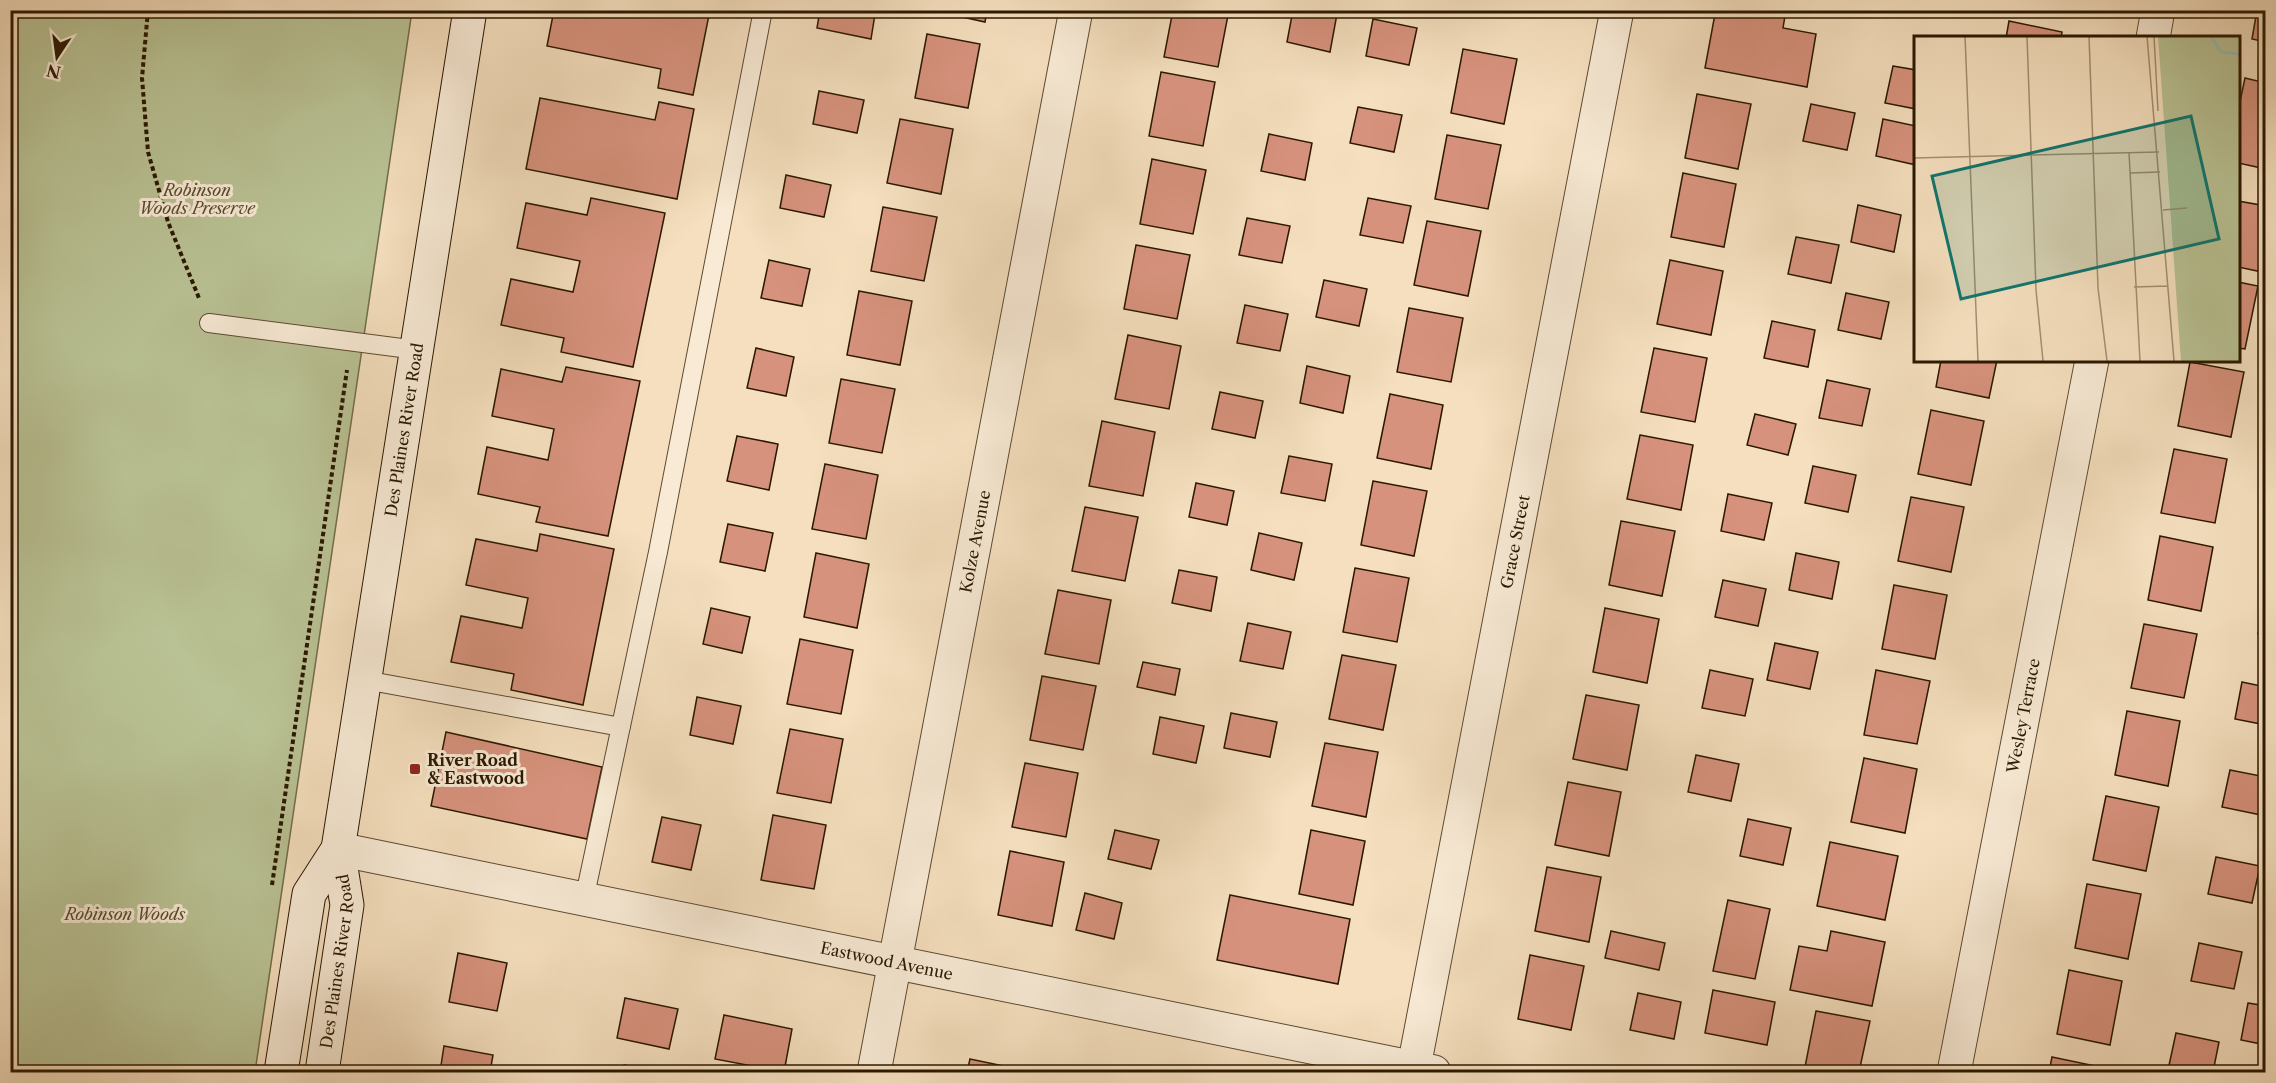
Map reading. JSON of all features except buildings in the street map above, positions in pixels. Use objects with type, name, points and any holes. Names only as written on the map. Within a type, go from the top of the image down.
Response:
[{"type":"street","name":"Des Plaines River Road","points":[[322,1072],[347,905],[338,849],[470,10]]},
{"type":"street","name":"Kolze Avenue","points":[[874,1072],[1076,10]]},
{"type":"street","name":"Grace Street","points":[[1420,1071],[1617,10]]},
{"type":"street","points":[[2153,36],[2158,10]]},
{"type":"street","name":"Wesley Terrace","points":[[1954,1072],[2092,362]]},
{"type":"street","name":"Des Plaines River Road","points":[[281,1072],[309,894],[338,849]]},
{"type":"street","name":"Eastwood Avenue","points":[[338,849],[1420,1071]]},
{"type":"lane","points":[[584,900],[661,540],[763,10]]},
{"type":"lane","points":[[209,323],[417,350]]},
{"type":"lane","points":[[365,680],[621,727]]},
{"type":"path","points":[[148,10],[142,78],[148,152],[168,222],[209,323]]},
{"type":"path","points":[[271,888],[351,342]]},
{"type":"green space","name":"Robinson Woods Preserve","points":[[10,11],[412,11],[255,1072],[11,1072]]},
{"type":"place","name":"River Road & Eastwood","points":[[415,769]]},
{"type":"park label","name":"Robinson Woods","points":[[125,914]]}]
